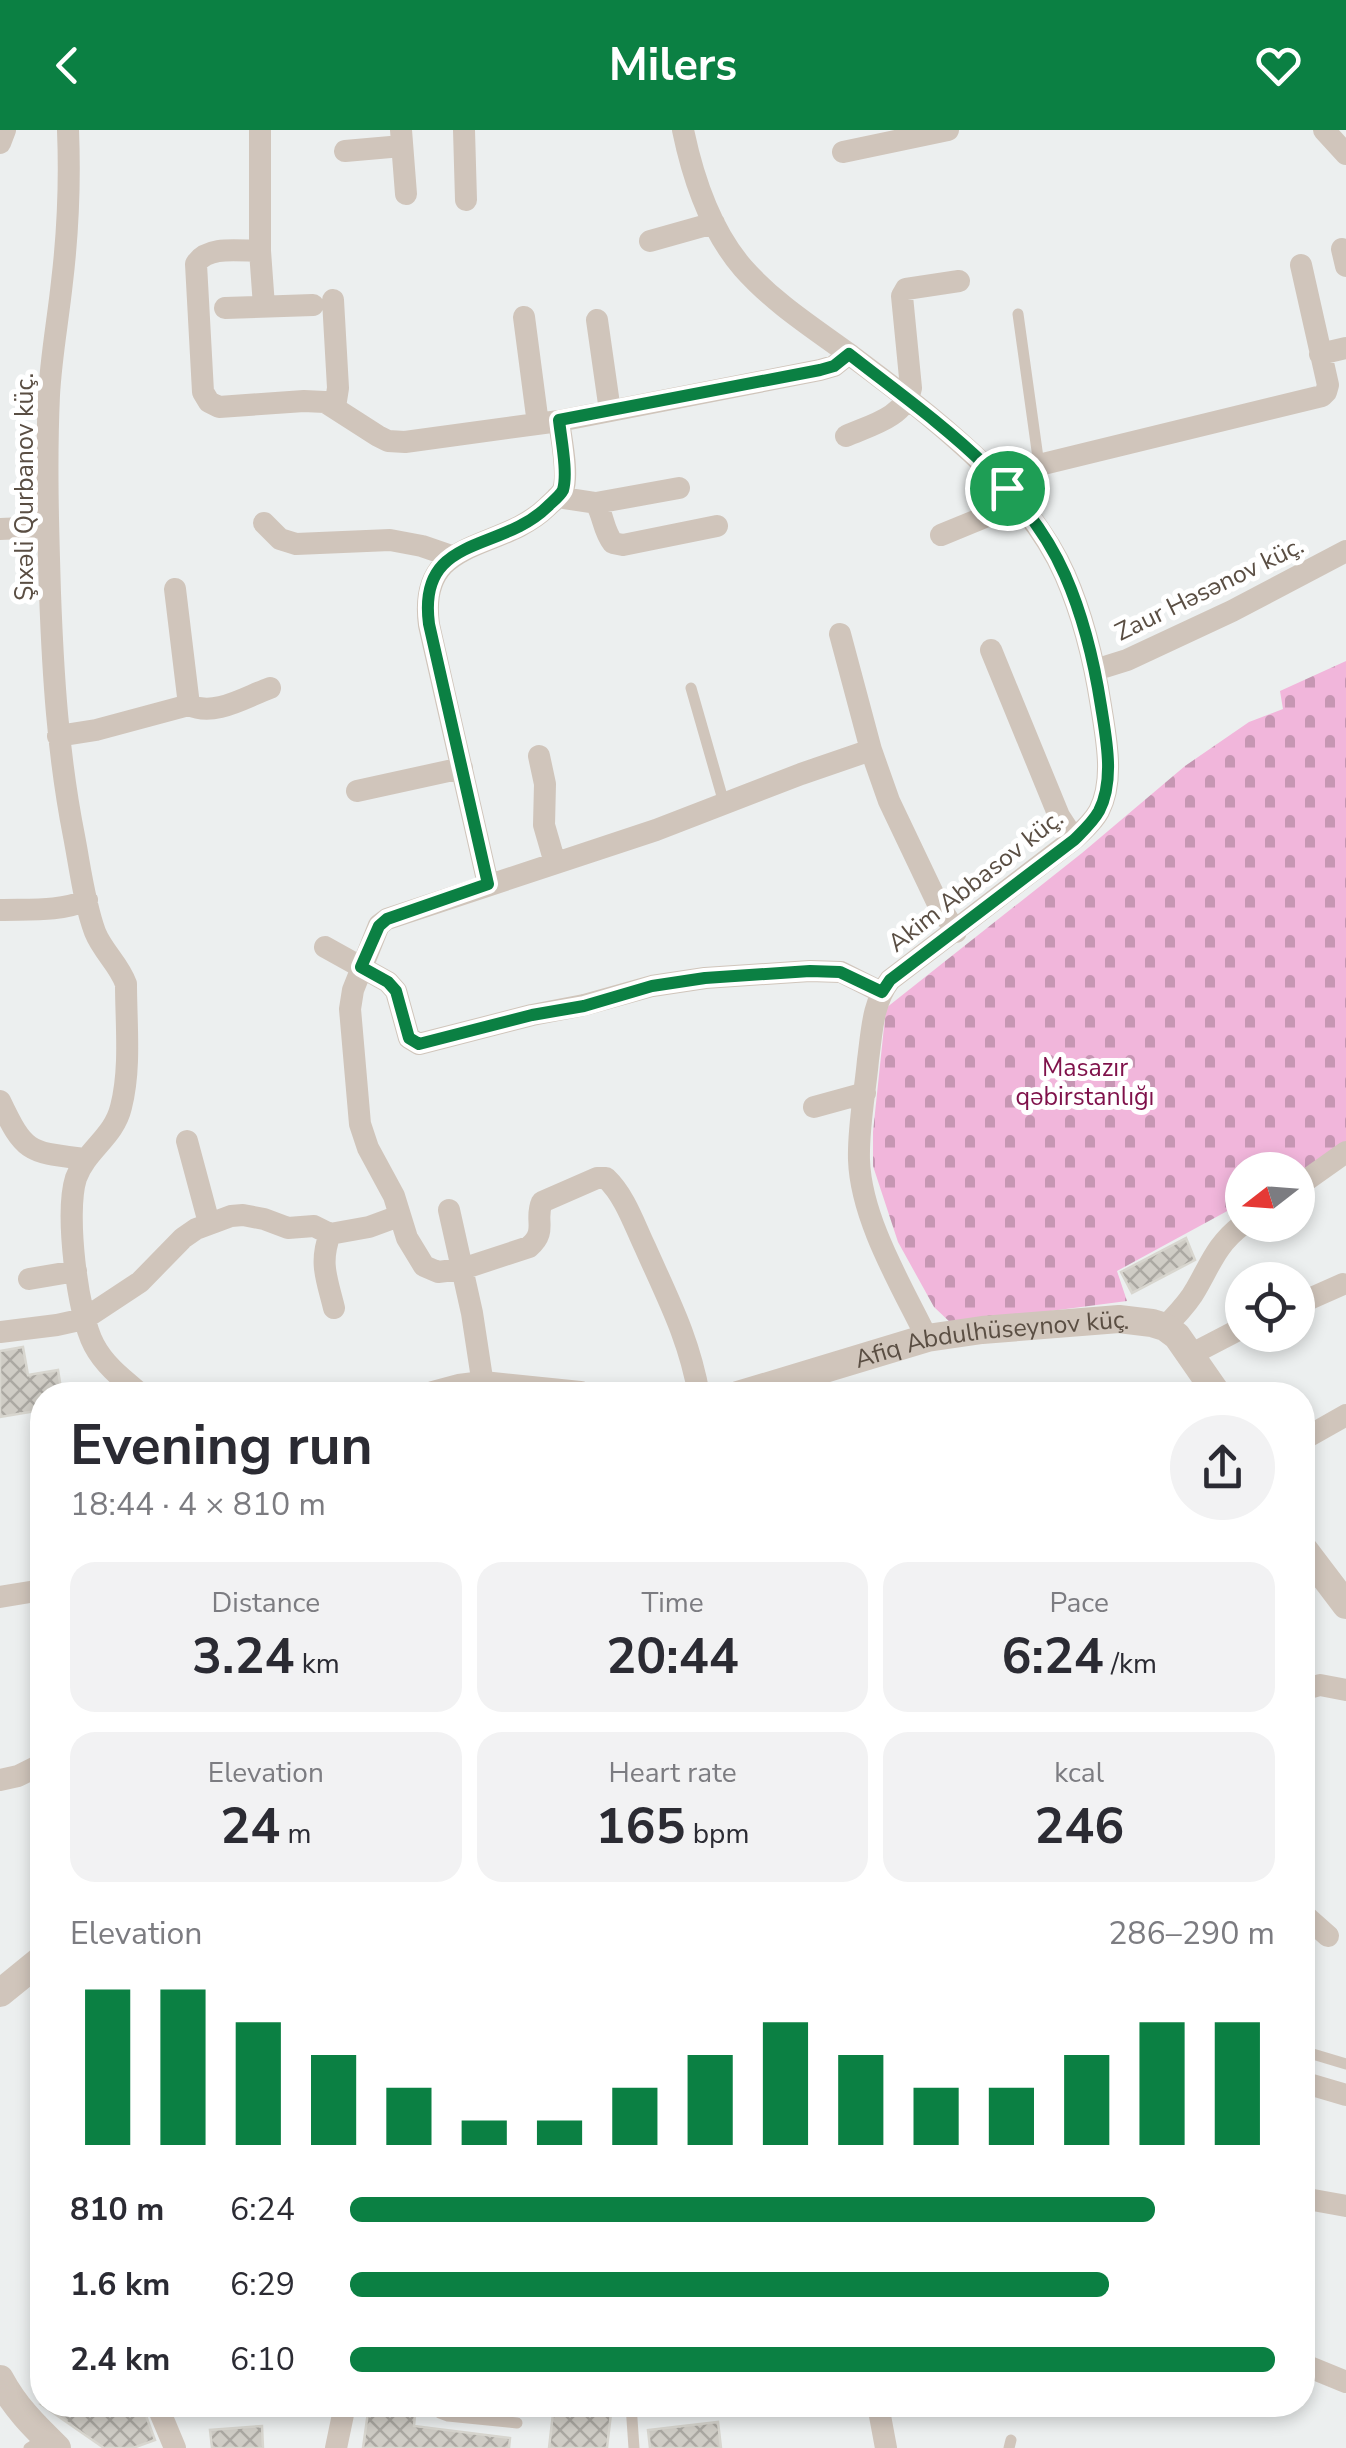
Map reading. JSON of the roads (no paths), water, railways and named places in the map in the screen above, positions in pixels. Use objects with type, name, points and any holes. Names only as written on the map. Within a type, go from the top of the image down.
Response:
[{"type":"street","points":[[0,143],[5,130]]},
{"type":"street","name":"Şıxəli Qurbanov küç.","points":[[68,130],[63,278],[49,399],[48,527],[58,736],[87,900],[100,942],[126,984],[127,1064],[116,1126],[86,1159],[73,1190],[76,1271],[93,1344],[128,1382]]},
{"type":"street","points":[[260,130],[264,306]]},
{"type":"street","points":[[464,130],[466,200]]},
{"type":"street","name":"Akim Abbasov küç.","points":[[683,130],[696,177],[730,251],[778,303],[849,354],[963,446],[1013,496],[1064,573],[1095,670],[1107,753],[1104,795],[1098,812],[1074,840],[890,980],[882,992]]},
{"type":"street","points":[[843,152],[944,130]]},
{"type":"street","points":[[1324,130],[1346,154]]},
{"type":"street","points":[[345,151],[402,138],[406,194]]},
{"type":"street","points":[[650,241],[714,223]]},
{"type":"street","points":[[260,251],[210,252],[200,256],[196,264],[203,392],[209,402],[219,407],[325,402],[388,441],[405,442],[610,411],[820,370],[834,366],[849,354]]},
{"type":"street","points":[[941,536],[1013,496],[1027,471],[1039,465],[1322,396],[1328,385],[1301,265]]},
{"type":"street","points":[[846,436],[898,412],[908,401],[911,388],[902,296],[906,289],[959,281]]},
{"type":"street","points":[[225,308],[323,302],[338,388],[335,406]]},
{"type":"street","points":[[488,884],[426,603],[432,578],[451,556],[522,526],[562,490],[564,474],[524,317]]},
{"type":"street","points":[[597,320],[610,411]]},
{"type":"street","points":[[1320,354],[1346,348]]},
{"type":"street","points":[[558,497],[596,504],[679,488]]},
{"type":"street","points":[[596,504],[605,533],[613,543],[623,545],[717,526]]},
{"type":"street","points":[[264,523],[280,539],[296,544],[390,540],[451,556]]},
{"type":"street","points":[[0,529],[48,527]]},
{"type":"street","name":"Zaur Həsənov küç.","points":[[1095,670],[1127,660],[1232,611],[1346,551]]},
{"type":"street","points":[[176,589],[189,705]]},
{"type":"street","points":[[840,634],[878,772],[938,904],[956,932]]},
{"type":"street","points":[[990,650],[1059,816],[1074,840]]},
{"type":"street","points":[[58,736],[189,705],[213,710],[270,688]]},
{"type":"street","points":[[696,1382],[685,1335],[627,1208],[606,1178],[597,1178],[542,1202],[540,1230],[529,1247],[462,1269],[438,1272],[424,1266],[407,1238],[360,1124],[350,1010],[353,990],[379,926],[387,919],[656,830],[871,750]]},
{"type":"street","points":[[539,756],[544,825],[555,863]]},
{"type":"street","points":[[357,791],[462,768]]},
{"type":"street","points":[[0,910],[58,908],[87,900]]},
{"type":"street","points":[[325,948],[388,982],[396,991],[409,1038],[419,1044],[652,986],[705,978],[840,972],[882,992],[871,1028],[864,1092],[859,1160],[862,1186],[887,1256],[927,1338]]},
{"type":"street","points":[[814,1106],[864,1092]]},
{"type":"street","points":[[0,1100],[26,1145],[46,1154],[86,1159]]},
{"type":"street","points":[[187,1141],[209,1223]]},
{"type":"street","points":[[1315,1174],[1346,1152]]},
{"type":"street","points":[[449,1210],[483,1382]]},
{"type":"street","points":[[0,1332],[84,1318],[140,1282],[183,1238],[209,1223],[244,1215],[288,1228],[314,1226],[330,1234],[369,1227],[399,1216]]},
{"type":"street","points":[[330,1234],[323,1265],[334,1308]]},
{"type":"street","points":[[1165,1327],[1196,1290],[1211,1257],[1225,1240]]},
{"type":"street","points":[[29,1279],[76,1271]]},
{"type":"street","points":[[1315,1296],[1343,1284]]},
{"type":"street","name":"Afiq Abdulhüseynov küç.","points":[[781,1382],[927,1338],[1119,1318],[1165,1327],[1192,1354],[1210,1382]]},
{"type":"street","points":[[1192,1354],[1225,1337]]},
{"type":"street","points":[[1315,1433],[1346,1415]]},
{"type":"street","points":[[1315,1565],[1346,1605]]},
{"type":"street","points":[[0,1597],[30,1592]]},
{"type":"street","points":[[1315,1686],[1346,1690]]},
{"type":"street","points":[[0,1780],[30,1771]]},
{"type":"street","points":[[1315,1924],[1328,1936]]},
{"type":"street","points":[[2,1987],[30,1967]]},
{"type":"street","points":[[1315,2086],[1346,2096]]},
{"type":"street","points":[[1315,2200],[1346,2206]]},
{"type":"street","points":[[1315,2369],[1346,2382]]},
{"type":"street","points":[[0,2380],[44,2444]]},
{"type":"street","points":[[162,2417],[175,2448]]},
{"type":"street","points":[[336,2448],[342,2417]]},
{"type":"street","points":[[880,2417],[886,2448]]},
{"type":"lane","points":[[1018,314],[1039,465]]},
{"type":"lane","points":[[690,688],[724,803]]},
{"type":"lane","points":[[1315,2055],[1346,2064]]},
{"type":"lane","points":[[457,2417],[518,2424]]},
{"type":"lane","points":[[632,2417],[634,2448]]},
{"type":"park label","name":"Masazır qəbirstanlığı","points":[[1085,1082]]}]
